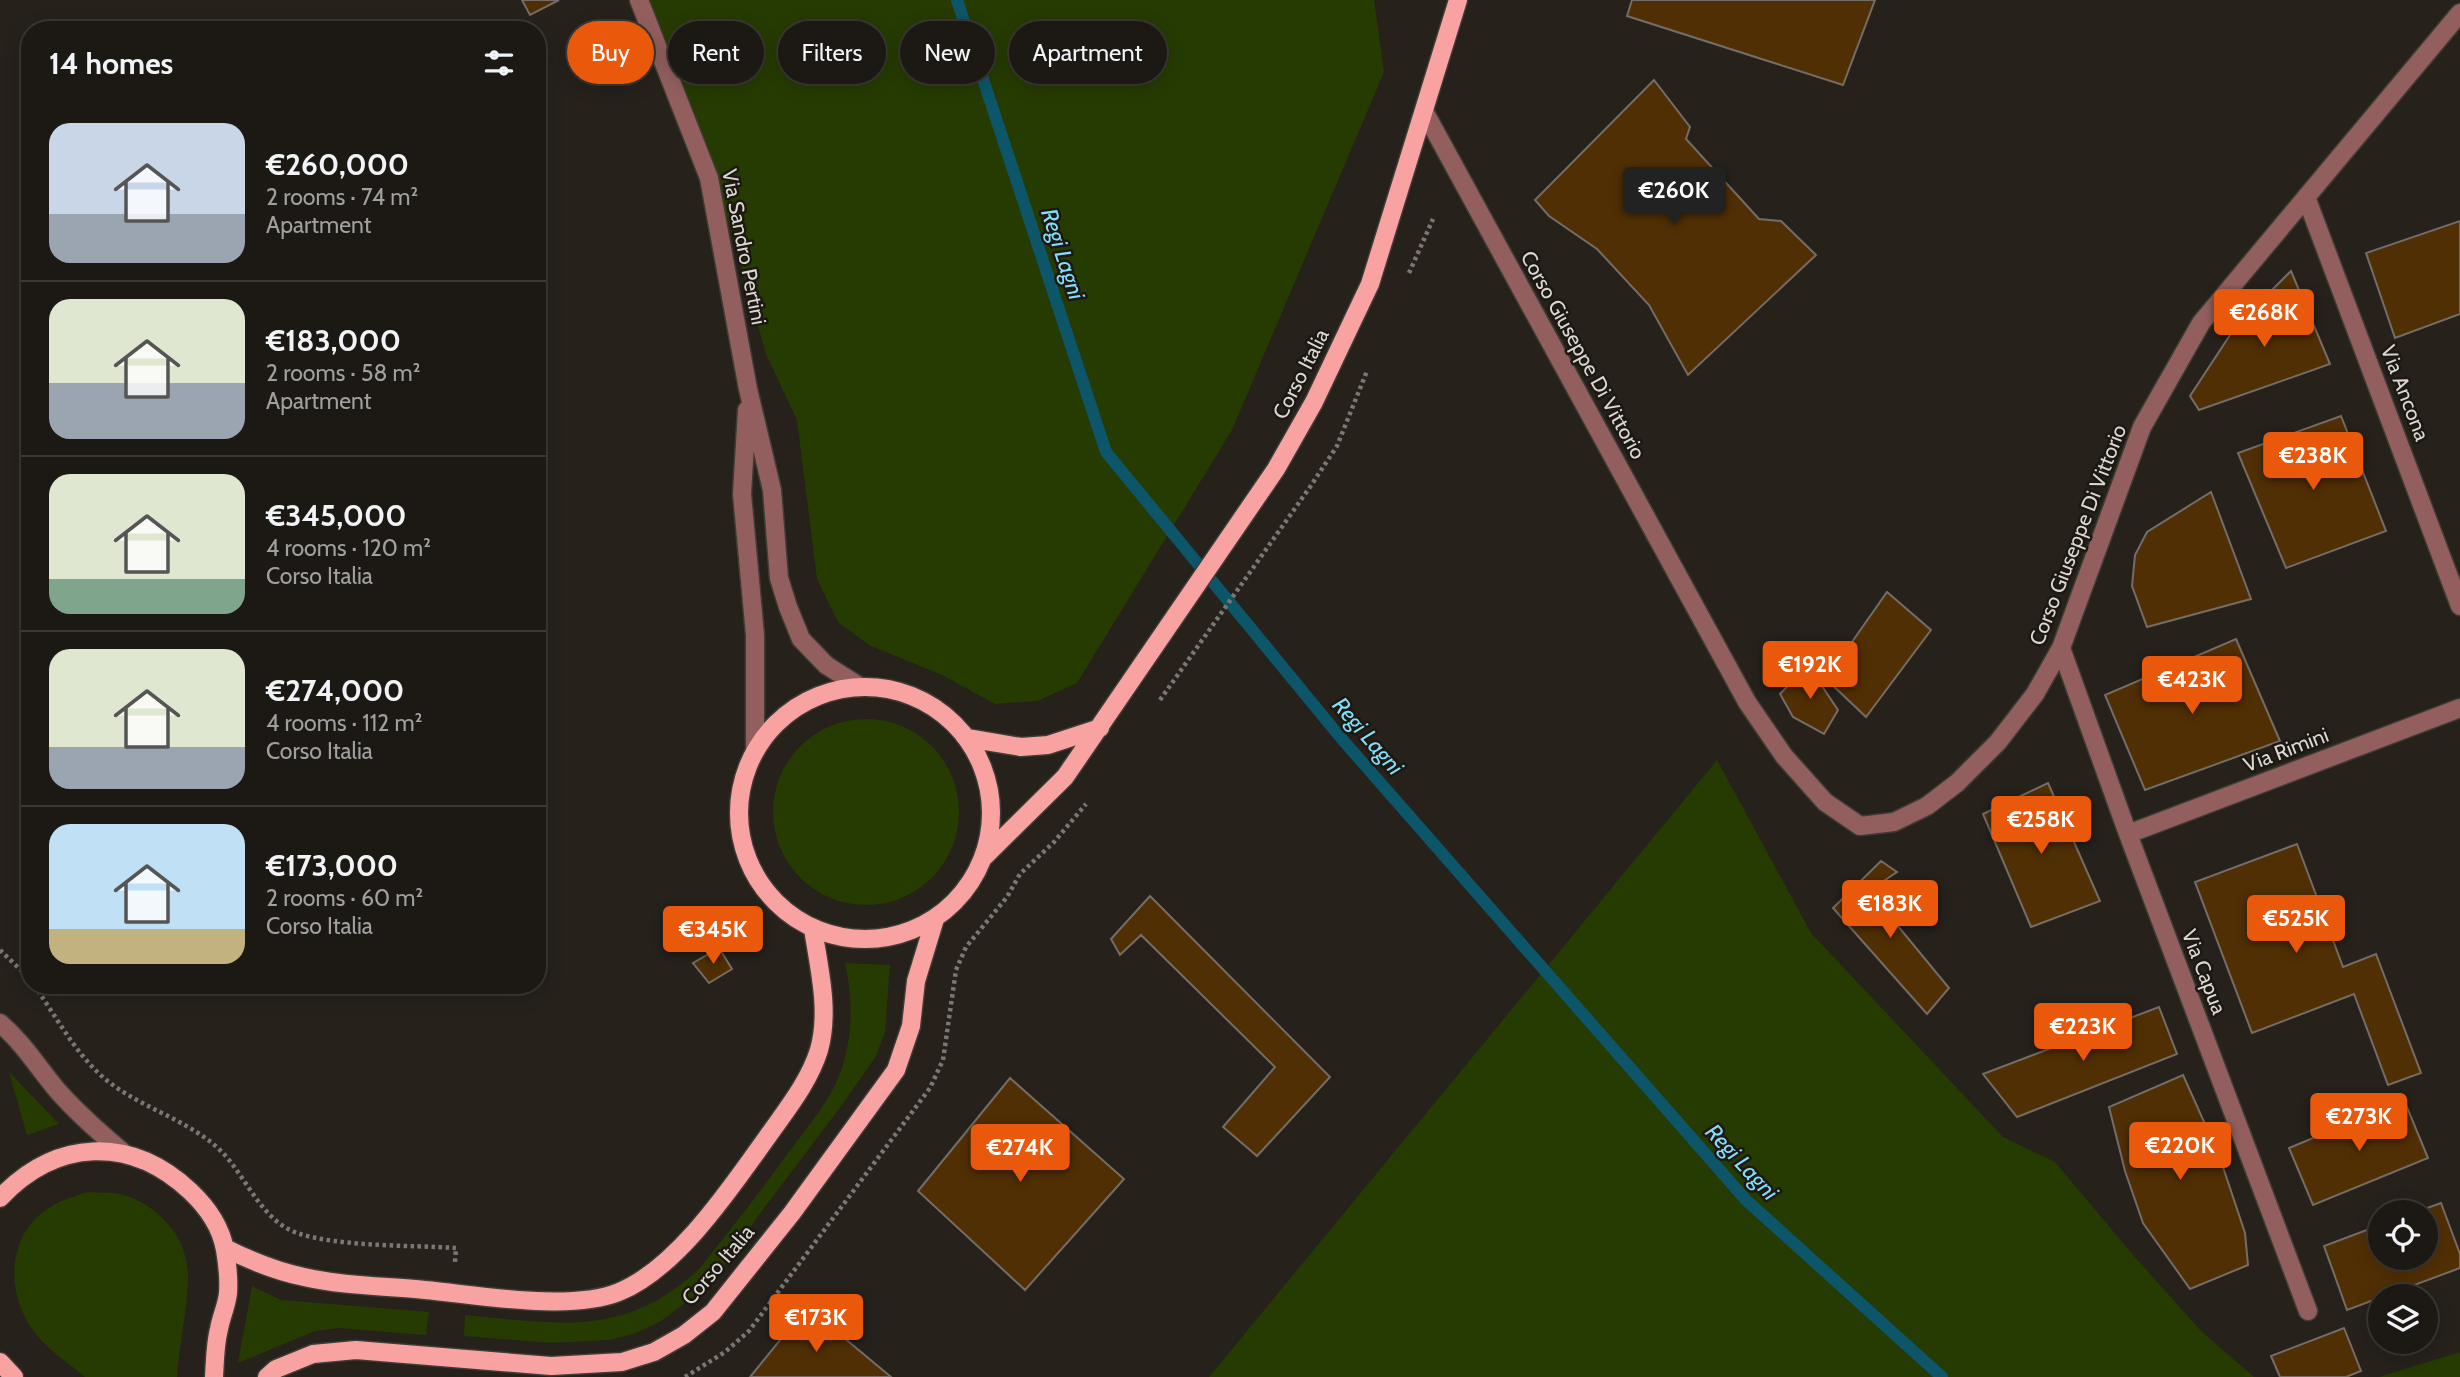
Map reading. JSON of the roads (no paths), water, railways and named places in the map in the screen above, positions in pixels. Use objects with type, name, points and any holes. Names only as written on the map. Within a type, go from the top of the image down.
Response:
[{"type":"main road","name":"Corso Italia","points":[[985,856],[992,816],[986,775],[967,738],[937,709],[900,691],[859,686],[818,695],[809,700],[782,717],[755,748],[740,788],[738,831],[752,872],[777,906],[813,929],[854,939],[897,936],[935,919],[965,892],[985,856],[1065,777],[1100,728],[1276,469],[1314,402],[1370,284],[1458,0]]},
{"type":"main road","points":[[967,738],[1021,747],[1048,745],[1100,728]]},
{"type":"main road","name":"Corso Italia","points":[[267,1377],[276,1369],[313,1354],[356,1350],[551,1366],[622,1362],[654,1352],[684,1335],[713,1312],[792,1213],[896,1070],[911,1026],[916,981],[935,919]]},
{"type":"main road","name":"Corso Italia","points":[[225,1248],[261,1266],[305,1278],[353,1284],[541,1300],[588,1299],[620,1292],[657,1268],[692,1235],[736,1180],[803,1087],[819,1049],[824,1007],[813,929]]},
{"type":"main road","points":[[0,1198],[31,1171],[54,1159],[78,1153],[102,1151],[125,1154],[150,1161],[172,1174],[203,1203],[225,1248],[228,1293],[218,1331],[214,1377]]},
{"type":"main road","points":[[0,1362],[14,1377]]},
{"type":"street","name":"Via Sandro Pertini","points":[[639,0],[709,178],[748,389],[772,490],[779,578],[788,607],[802,639],[826,665],[859,686]]},
{"type":"street","name":"Corso Giuseppe Di Vittorio","points":[[1424,111],[1747,702],[1784,756],[1825,802],[1860,826],[1894,822],[1927,806],[1957,783],[1998,742],[2035,694],[2061,648],[2142,428],[2201,323],[2460,13]]},
{"type":"street","name":"Via Ancona","points":[[2306,197],[2460,606]]},
{"type":"street","name":"Via Sandro Pertini","points":[[748,389],[742,494],[755,635],[755,748]]},
{"type":"street","name":"Via Capua","points":[[2061,648],[2128,834],[2308,1311]]},
{"type":"street","name":"Via Rimini","points":[[2128,834],[2460,708]]},
{"type":"street","points":[[0,1023],[21,1041],[57,1090],[125,1154]]},
{"type":"waterway","name":"Regi Lagni","points":[[957,0],[1106,452],[1341,738],[1746,1200],[1942,1377]]}]
